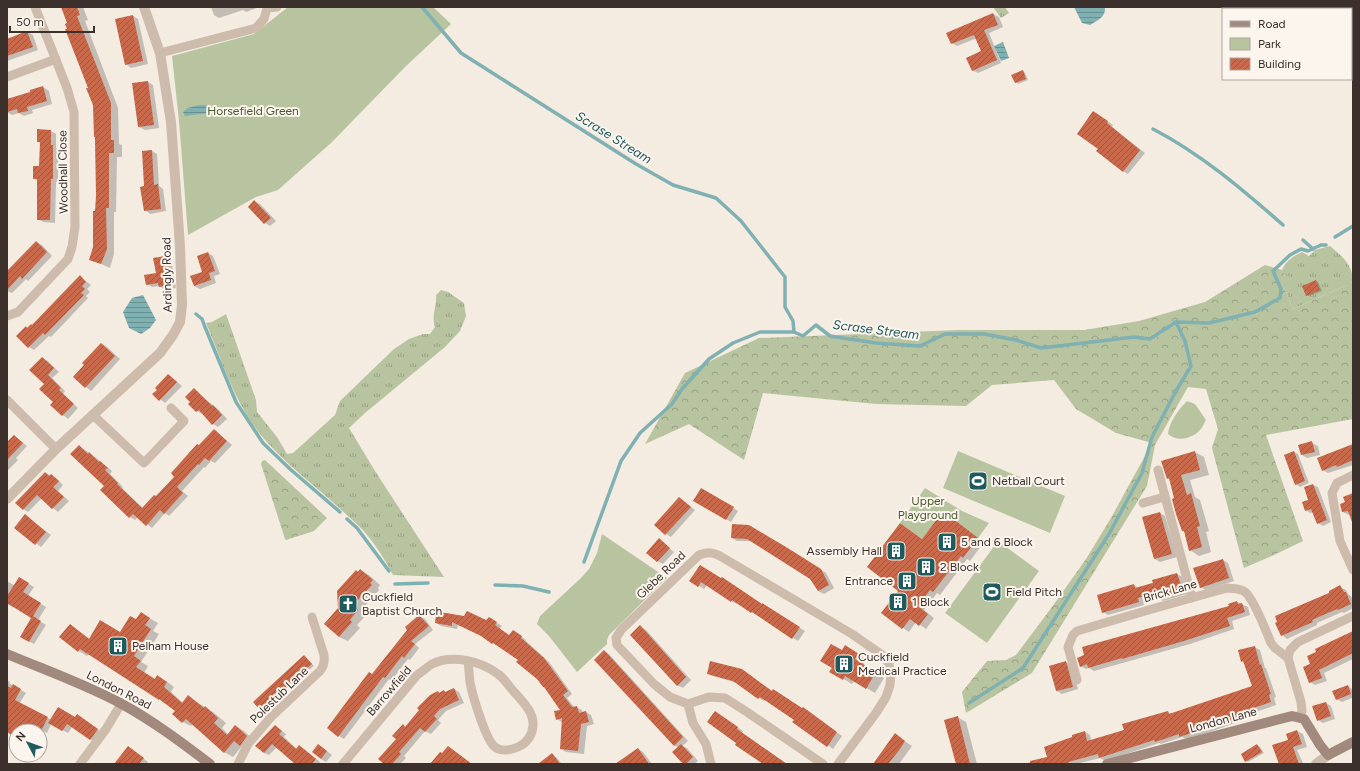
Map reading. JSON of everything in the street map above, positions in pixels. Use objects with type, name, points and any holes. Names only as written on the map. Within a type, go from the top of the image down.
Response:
[{"type":"main road","name":"London Road","points":[[7,654],[82,685],[121,704],[166,732],[210,764]]},
{"type":"main road","name":"London Lane","points":[[1107,764],[1282,718],[1292,716],[1300,717]]},
{"type":"main road","points":[[1300,717],[1304,719],[1328,755],[1353,742]]},
{"type":"street","name":"Woodhall Close","points":[[7,316],[18,312],[68,259],[72,247],[75,227],[74,112],[67,88],[35,7]]},
{"type":"street","name":"Ardingly Road","points":[[7,499],[56,449],[160,353],[180,322],[182,305],[180,246],[171,122],[160,53],[144,7]]},
{"type":"street","points":[[160,53],[256,28],[264,19],[270,7]]},
{"type":"street","points":[[7,78],[56,59]]},
{"type":"street","points":[[7,400],[56,449]]},
{"type":"street","points":[[93,415],[144,463],[184,421],[170,408]]},
{"type":"street","points":[[1158,470],[1192,598]]},
{"type":"street","points":[[1353,476],[1337,483],[1332,493],[1340,541],[1353,570]]},
{"type":"street","points":[[1143,503],[1164,497]]},
{"type":"street","name":"Glebe Road","points":[[688,704],[670,698],[654,684],[618,645],[616,638],[621,630],[693,560],[708,552],[715,553],[802,603],[885,657],[889,664],[891,674],[890,685],[886,696],[876,713],[838,764]]},
{"type":"street","name":"Brick Lane","points":[[1077,680],[1068,647],[1073,635],[1077,631],[1227,588],[1245,592],[1251,600],[1271,643],[1288,658]]},
{"type":"street","points":[[1300,717],[1302,711],[1301,702],[1288,658],[1290,650],[1298,642],[1353,616]]},
{"type":"street","name":"Polestub Lane","points":[[238,764],[248,744],[271,717],[320,672],[325,661],[312,617]]},
{"type":"street","name":"Barrowfield","points":[[343,764],[417,675],[431,664],[451,659],[468,661],[488,666],[500,675],[527,707],[532,718],[533,725],[527,741],[520,746],[501,750],[494,747],[490,742],[474,698],[470,683],[468,661]]},
{"type":"street","points":[[710,764],[706,744],[693,723],[688,704],[709,697],[725,698],[823,764]]},
{"type":"street","points":[[80,764],[106,729],[121,704]]},
{"type":"street","points":[[1316,764],[1328,755]]},
{"type":"green space","name":"Horsefield Green","points":[[288,7],[433,7],[451,24],[406,66],[332,142],[278,190],[256,197],[188,235],[172,56],[254,34]]},
{"type":"green space","points":[[993,7],[1005,7],[1009,13],[1001,18]]},
{"type":"green space","points":[[1330,246],[1346,261],[1353,276],[1353,282],[1293,309],[1284,287],[1285,275],[1282,270],[1290,259],[1302,252],[1309,256],[1315,250]]},
{"type":"green space","points":[[1265,265],[1282,270],[1285,275],[1290,276],[1284,287],[1293,309],[1353,282],[1353,419],[1266,435],[1303,541],[1244,568],[1212,448],[1218,429],[1206,389],[1188,387],[1155,445],[1147,486],[1032,673],[966,713],[962,692],[987,661],[1006,660],[1016,655],[1086,559],[1111,518],[1152,443],[1116,433],[1076,409],[1054,380],[992,385],[966,406],[876,404],[763,393],[744,460],[689,424],[645,444],[685,373],[759,338],[958,330],[1084,330],[1139,321],[1205,302]]},
{"type":"green space","points":[[441,290],[448,292],[464,303],[466,316],[460,331],[445,347],[349,428],[444,577],[393,575],[379,551],[362,529],[286,461],[266,441],[256,428],[238,400],[206,323],[212,322],[226,314],[256,400],[257,412],[277,437],[287,454],[293,453],[335,415],[340,401],[394,349],[409,339],[423,334],[430,334],[435,327],[434,315],[436,295]]},
{"type":"green space","points":[[1187,401],[1195,404],[1206,420],[1196,434],[1188,438],[1180,439],[1168,434],[1170,425],[1175,416]]},
{"type":"green space","points":[[958,451],[1065,496],[1050,533],[943,488]]},
{"type":"green space","points":[[265,460],[327,518],[314,531],[286,540],[285,539],[261,464],[262,461]]},
{"type":"green space","name":"Upper Playground","points":[[925,488],[962,511],[989,523],[978,538],[943,511],[922,539],[900,523]]},
{"type":"green space","points":[[602,534],[667,578],[609,635],[607,644],[577,672],[549,636],[537,624],[540,616],[589,569],[597,553]]},
{"type":"green space","name":"Field Pitch","points":[[998,541],[1039,571],[987,643],[945,613]]},
{"type":"water","points":[[1074,7],[1105,7],[1105,10],[1101,18],[1090,25],[1082,23]]},
{"type":"water","points":[[1003,42],[1009,58],[1001,61],[994,46]]},
{"type":"water","points":[[199,105],[210,105],[208,113],[185,116],[183,112],[188,108]]},
{"type":"water","points":[[143,295],[156,320],[150,328],[141,334],[129,328],[123,312],[132,298]]},
{"type":"building","points":[[61,7],[77,7],[80,15],[77,16],[111,103],[111,140],[114,140],[114,153],[109,153],[109,208],[106,208],[107,249],[101,264],[89,260],[93,247],[93,211],[95,211],[96,196],[93,105],[65,29],[67,29],[65,24],[67,23]]},
{"type":"building","points":[[993,13],[998,25],[984,30],[997,60],[972,71],[966,58],[981,51],[974,35],[951,44],[946,33]]},
{"type":"building","points":[[133,15],[143,61],[125,65],[115,19]]},
{"type":"building","points":[[27,31],[33,47],[7,56],[7,39]]},
{"type":"building","points":[[1023,70],[1026,79],[1015,83],[1011,75]]},
{"type":"building","points":[[148,81],[154,125],[138,127],[132,83]]},
{"type":"building","points":[[43,86],[47,101],[27,107],[28,111],[18,113],[17,109],[7,112],[7,99],[30,92],[30,90]]},
{"type":"building","points":[[1093,111],[1108,121],[1107,123],[1140,150],[1123,172],[1096,151],[1098,149],[1077,134]]},
{"type":"building","points":[[37,129],[51,130],[51,145],[53,145],[53,179],[51,179],[50,220],[37,220],[37,179],[33,179],[33,166],[39,166],[40,142],[37,142]]},
{"type":"building","points":[[152,150],[154,185],[158,184],[161,209],[144,211],[140,187],[144,186],[142,151]]},
{"type":"building","points":[[254,200],[271,218],[264,224],[248,207]]},
{"type":"building","points":[[36,241],[47,252],[22,279],[20,276],[7,290],[7,271]]},
{"type":"building","points":[[208,252],[215,271],[209,273],[211,280],[194,286],[190,276],[202,272],[197,256]]},
{"type":"building","points":[[165,256],[171,285],[159,287],[158,283],[146,285],[144,275],[156,273],[153,258]]},
{"type":"building","points":[[80,275],[86,282],[82,286],[85,289],[81,293],[84,295],[45,335],[43,333],[28,348],[16,336],[26,326],[27,328],[31,324],[32,325]]},
{"type":"building","points":[[1316,280],[1320,290],[1306,296],[1302,286]]},
{"type":"building","points":[[101,343],[115,356],[85,388],[73,377],[84,365],[82,363]]},
{"type":"building","points":[[42,357],[54,368],[48,375],[61,388],[59,390],[74,404],[62,416],[50,405],[53,402],[39,389],[44,384],[29,370]]},
{"type":"building","points":[[168,374],[177,382],[159,401],[152,394],[157,390],[155,388]]},
{"type":"building","points":[[194,388],[222,415],[212,425],[199,410],[196,412],[188,404],[190,402],[185,397]]},
{"type":"building","points":[[214,429],[227,441],[209,461],[205,458],[199,465],[198,464],[177,487],[183,493],[164,514],[160,510],[146,526],[133,514],[129,518],[100,490],[104,486],[70,454],[79,445],[88,454],[89,452],[99,462],[100,461],[108,468],[105,470],[142,508],[174,477],[171,473],[197,444],[199,445]]},
{"type":"building","points":[[14,435],[23,443],[7,460],[7,442]]},
{"type":"building","points":[[1312,441],[1315,452],[1301,455],[1298,445]]},
{"type":"building","points":[[1353,444],[1353,460],[1337,467],[1336,465],[1322,471],[1317,458]]},
{"type":"building","points":[[1195,451],[1200,470],[1181,475],[1187,495],[1191,493],[1200,526],[1197,527],[1202,547],[1189,551],[1184,531],[1182,531],[1176,514],[1169,478],[1167,479],[1161,461]]},
{"type":"building","points":[[1294,451],[1305,481],[1295,485],[1284,455]]},
{"type":"building","points":[[45,472],[49,476],[51,474],[59,481],[53,487],[64,497],[52,509],[37,495],[23,510],[15,503]]},
{"type":"building","points":[[1313,484],[1327,520],[1317,524],[1311,509],[1305,511],[1302,502],[1308,500],[1304,487]]},
{"type":"building","points":[[701,488],[734,507],[726,520],[693,501]]},
{"type":"building","points":[[1353,493],[1352,522],[1348,511],[1342,512],[1340,504],[1345,502],[1343,497]]},
{"type":"building","points":[[679,497],[691,507],[665,535],[654,525]]},
{"type":"building","points":[[943,511],[978,538],[963,558],[961,556],[933,592],[930,590],[918,606],[928,614],[919,626],[910,619],[902,629],[881,613],[898,591],[867,567],[900,523],[922,539]]},
{"type":"building","points":[[1160,512],[1172,554],[1154,559],[1142,517]]},
{"type":"building","points":[[25,514],[46,532],[35,545],[14,528]]},
{"type":"building","points":[[732,524],[749,525],[821,569],[829,585],[818,591],[810,579],[747,539],[731,538]]},
{"type":"building","points":[[659,538],[670,548],[657,562],[646,553]]},
{"type":"building","points":[[1223,559],[1229,578],[1200,588],[1193,568]]},
{"type":"building","points":[[700,565],[721,578],[722,577],[800,627],[792,639],[752,612],[751,613],[732,600],[731,602],[701,582],[698,587],[689,581]]},
{"type":"building","name":"Cuckfield Baptist Church","points":[[360,569],[373,580],[370,583],[372,585],[357,601],[358,610],[350,620],[352,622],[339,637],[324,624],[338,608],[337,591],[356,570],[358,572]]},
{"type":"building","points":[[1177,573],[1183,591],[1157,598],[1156,593],[1138,598],[1139,602],[1102,613],[1097,595],[1134,584],[1135,588],[1153,583],[1152,580]]},
{"type":"building","points":[[19,577],[29,583],[23,592],[41,603],[33,616],[41,621],[29,642],[20,637],[31,618],[7,603],[7,596]]},
{"type":"building","points":[[1340,585],[1344,592],[1346,592],[1351,604],[1312,620],[1313,622],[1281,636],[1275,623],[1277,622],[1275,616],[1329,593],[1329,591]]},
{"type":"building","points":[[1237,601],[1238,604],[1242,603],[1245,612],[1227,618],[1230,626],[1122,659],[1088,668],[1087,664],[1080,667],[1077,658],[1084,655],[1082,647],[1229,606],[1228,604]]},
{"type":"building","points":[[434,611],[464,616],[467,611],[486,620],[489,617],[497,622],[495,625],[509,635],[513,630],[522,636],[521,638],[544,658],[568,691],[563,695],[572,707],[577,706],[579,713],[586,711],[589,722],[581,724],[578,751],[560,749],[562,718],[556,720],[554,711],[560,710],[537,679],[516,662],[518,660],[481,636],[452,622],[452,626],[435,623],[436,615],[434,614]]},
{"type":"building","points":[[141,612],[150,618],[145,625],[151,629],[134,656],[141,661],[136,667],[155,679],[157,675],[167,682],[164,687],[182,703],[188,695],[204,708],[205,706],[218,718],[214,723],[227,735],[235,725],[247,736],[240,746],[234,741],[224,753],[186,719],[182,723],[172,714],[175,711],[159,699],[80,649],[78,652],[59,637],[70,624],[89,639],[100,620],[120,632],[130,616],[136,619]]},
{"type":"building","points":[[419,615],[429,626],[411,641],[415,644],[404,658],[402,656],[385,678],[383,677],[338,737],[327,728],[369,672],[372,674],[407,630],[405,627]]},
{"type":"building","points":[[640,625],[686,677],[677,686],[630,635]]},
{"type":"building","points":[[1353,631],[1353,653],[1319,670],[1322,678],[1309,683],[1303,667],[1310,664],[1307,656],[1316,652],[1315,649]]},
{"type":"building","name":"Cuckfield Medical Practice","points":[[831,644],[842,650],[845,645],[859,654],[855,659],[876,672],[866,689],[845,676],[843,680],[829,672],[832,668],[820,661]]},
{"type":"building","points":[[1255,646],[1260,665],[1261,664],[1271,694],[1269,695],[1271,702],[1245,711],[1246,714],[1226,722],[1179,737],[1179,734],[1155,742],[1154,740],[1099,758],[1098,754],[1068,762],[1069,764],[1030,764],[1030,761],[1047,757],[1044,747],[1072,737],[1072,735],[1085,731],[1087,741],[1124,730],[1122,724],[1168,711],[1169,714],[1252,686],[1243,661],[1241,662],[1238,650]]},
{"type":"building","points":[[604,650],[683,737],[674,746],[594,660]]},
{"type":"building","points":[[304,655],[312,664],[302,673],[304,675],[295,683],[293,680],[272,700],[274,702],[267,709],[265,706],[260,710],[253,702]]},
{"type":"building","points":[[710,661],[742,669],[772,691],[773,689],[802,708],[803,707],[837,732],[827,747],[792,722],[794,720],[760,697],[758,699],[733,681],[707,674]]},
{"type":"building","points":[[1066,661],[1073,687],[1056,691],[1049,666]]},
{"type":"building","points":[[13,684],[21,689],[15,700],[48,717],[45,723],[8,723],[8,733],[7,732],[7,686],[11,688]]},
{"type":"building","points":[[1348,685],[1351,694],[1336,700],[1332,691]]},
{"type":"building","points":[[454,688],[459,700],[440,709],[434,716],[437,719],[425,732],[420,728],[399,752],[401,754],[392,764],[384,764],[378,759],[396,739],[392,736],[403,724],[405,727],[419,710],[417,708],[430,695],[438,691],[439,693],[444,690],[445,692]]},
{"type":"building","points":[[1326,702],[1331,716],[1317,721],[1312,706]]},
{"type":"building","points":[[58,707],[75,717],[77,714],[98,729],[90,740],[67,724],[62,731],[48,723]]},
{"type":"building","points":[[715,711],[738,727],[737,729],[787,764],[763,764],[735,745],[736,743],[707,722]]},
{"type":"building","points":[[958,716],[970,764],[956,764],[944,720]]},
{"type":"building","points":[[275,725],[282,731],[279,734],[296,749],[299,745],[316,759],[312,764],[295,764],[272,744],[264,753],[255,746]]},
{"type":"building","points":[[1297,730],[1302,744],[1293,747],[1299,764],[1279,764],[1272,745],[1288,740],[1286,734]]},
{"type":"building","points":[[895,733],[905,741],[900,749],[888,764],[873,764]]},
{"type":"building","points":[[318,744],[327,751],[321,759],[312,752]]},
{"type":"building","points":[[681,744],[693,757],[686,764],[683,764],[672,752]]},
{"type":"building","points":[[1257,744],[1262,752],[1245,762],[1241,754]]},
{"type":"building","points":[[128,746],[144,758],[139,764],[114,764]]},
{"type":"building","points":[[448,746],[472,764],[430,764],[440,752],[442,753]]},
{"type":"building","points":[[638,748],[649,764],[615,764]]},
{"type":"building","points":[[552,753],[560,764],[538,764]]},
{"type":"waterway","name":"Scrase Stream","points":[[422,7],[461,53],[636,164],[673,185],[716,198],[741,221],[785,277],[785,307],[793,321],[794,332],[803,336],[816,325],[830,336],[876,343],[920,346],[945,334],[984,334],[1016,340],[1041,348],[1134,337],[1150,339],[1176,322],[1209,323],[1255,312],[1280,298],[1281,289],[1273,271],[1290,255],[1301,249],[1308,251],[1321,245],[1326,245]]},
{"type":"waterway","points":[[1153,129],[1188,149],[1221,173],[1283,225]]},
{"type":"waterway","name":"Scrase Stream","points":[[1335,237],[1353,226]]},
{"type":"waterway","points":[[1303,240],[1313,249]]},
{"type":"waterway","points":[[196,314],[202,319],[236,402],[263,443],[290,469],[340,512]]},
{"type":"waterway","points":[[969,703],[1023,668],[1109,534],[1142,473],[1152,437],[1191,366],[1185,341],[1176,322]]},
{"type":"waterway","points":[[584,562],[621,461],[640,433],[672,404],[682,389],[709,359],[733,343],[760,332],[794,332]]},
{"type":"waterway","points":[[347,519],[357,528],[389,571]]},
{"type":"waterway","points":[[395,584],[428,583]]},
{"type":"waterway","points":[[495,585],[523,586],[549,592]]},
{"type":"place","name":"Netball Court","points":[[978,481]]},
{"type":"place","name":"5 and 6 Block","points":[[947,542]]},
{"type":"place","name":"Assembly Hall","points":[[896,551]]},
{"type":"place","name":"2 Block","points":[[926,567]]},
{"type":"place","name":"Entrance","points":[[907,581]]},
{"type":"place","name":"Field Pitch","points":[[992,592]]},
{"type":"place","name":"1 Block","points":[[898,602]]},
{"type":"place","name":"Cuckfield Baptist Church","points":[[348,604]]},
{"type":"place","name":"Pelham House","points":[[118,646]]},
{"type":"place","name":"Cuckfield Medical Practice","points":[[844,664]]}]
